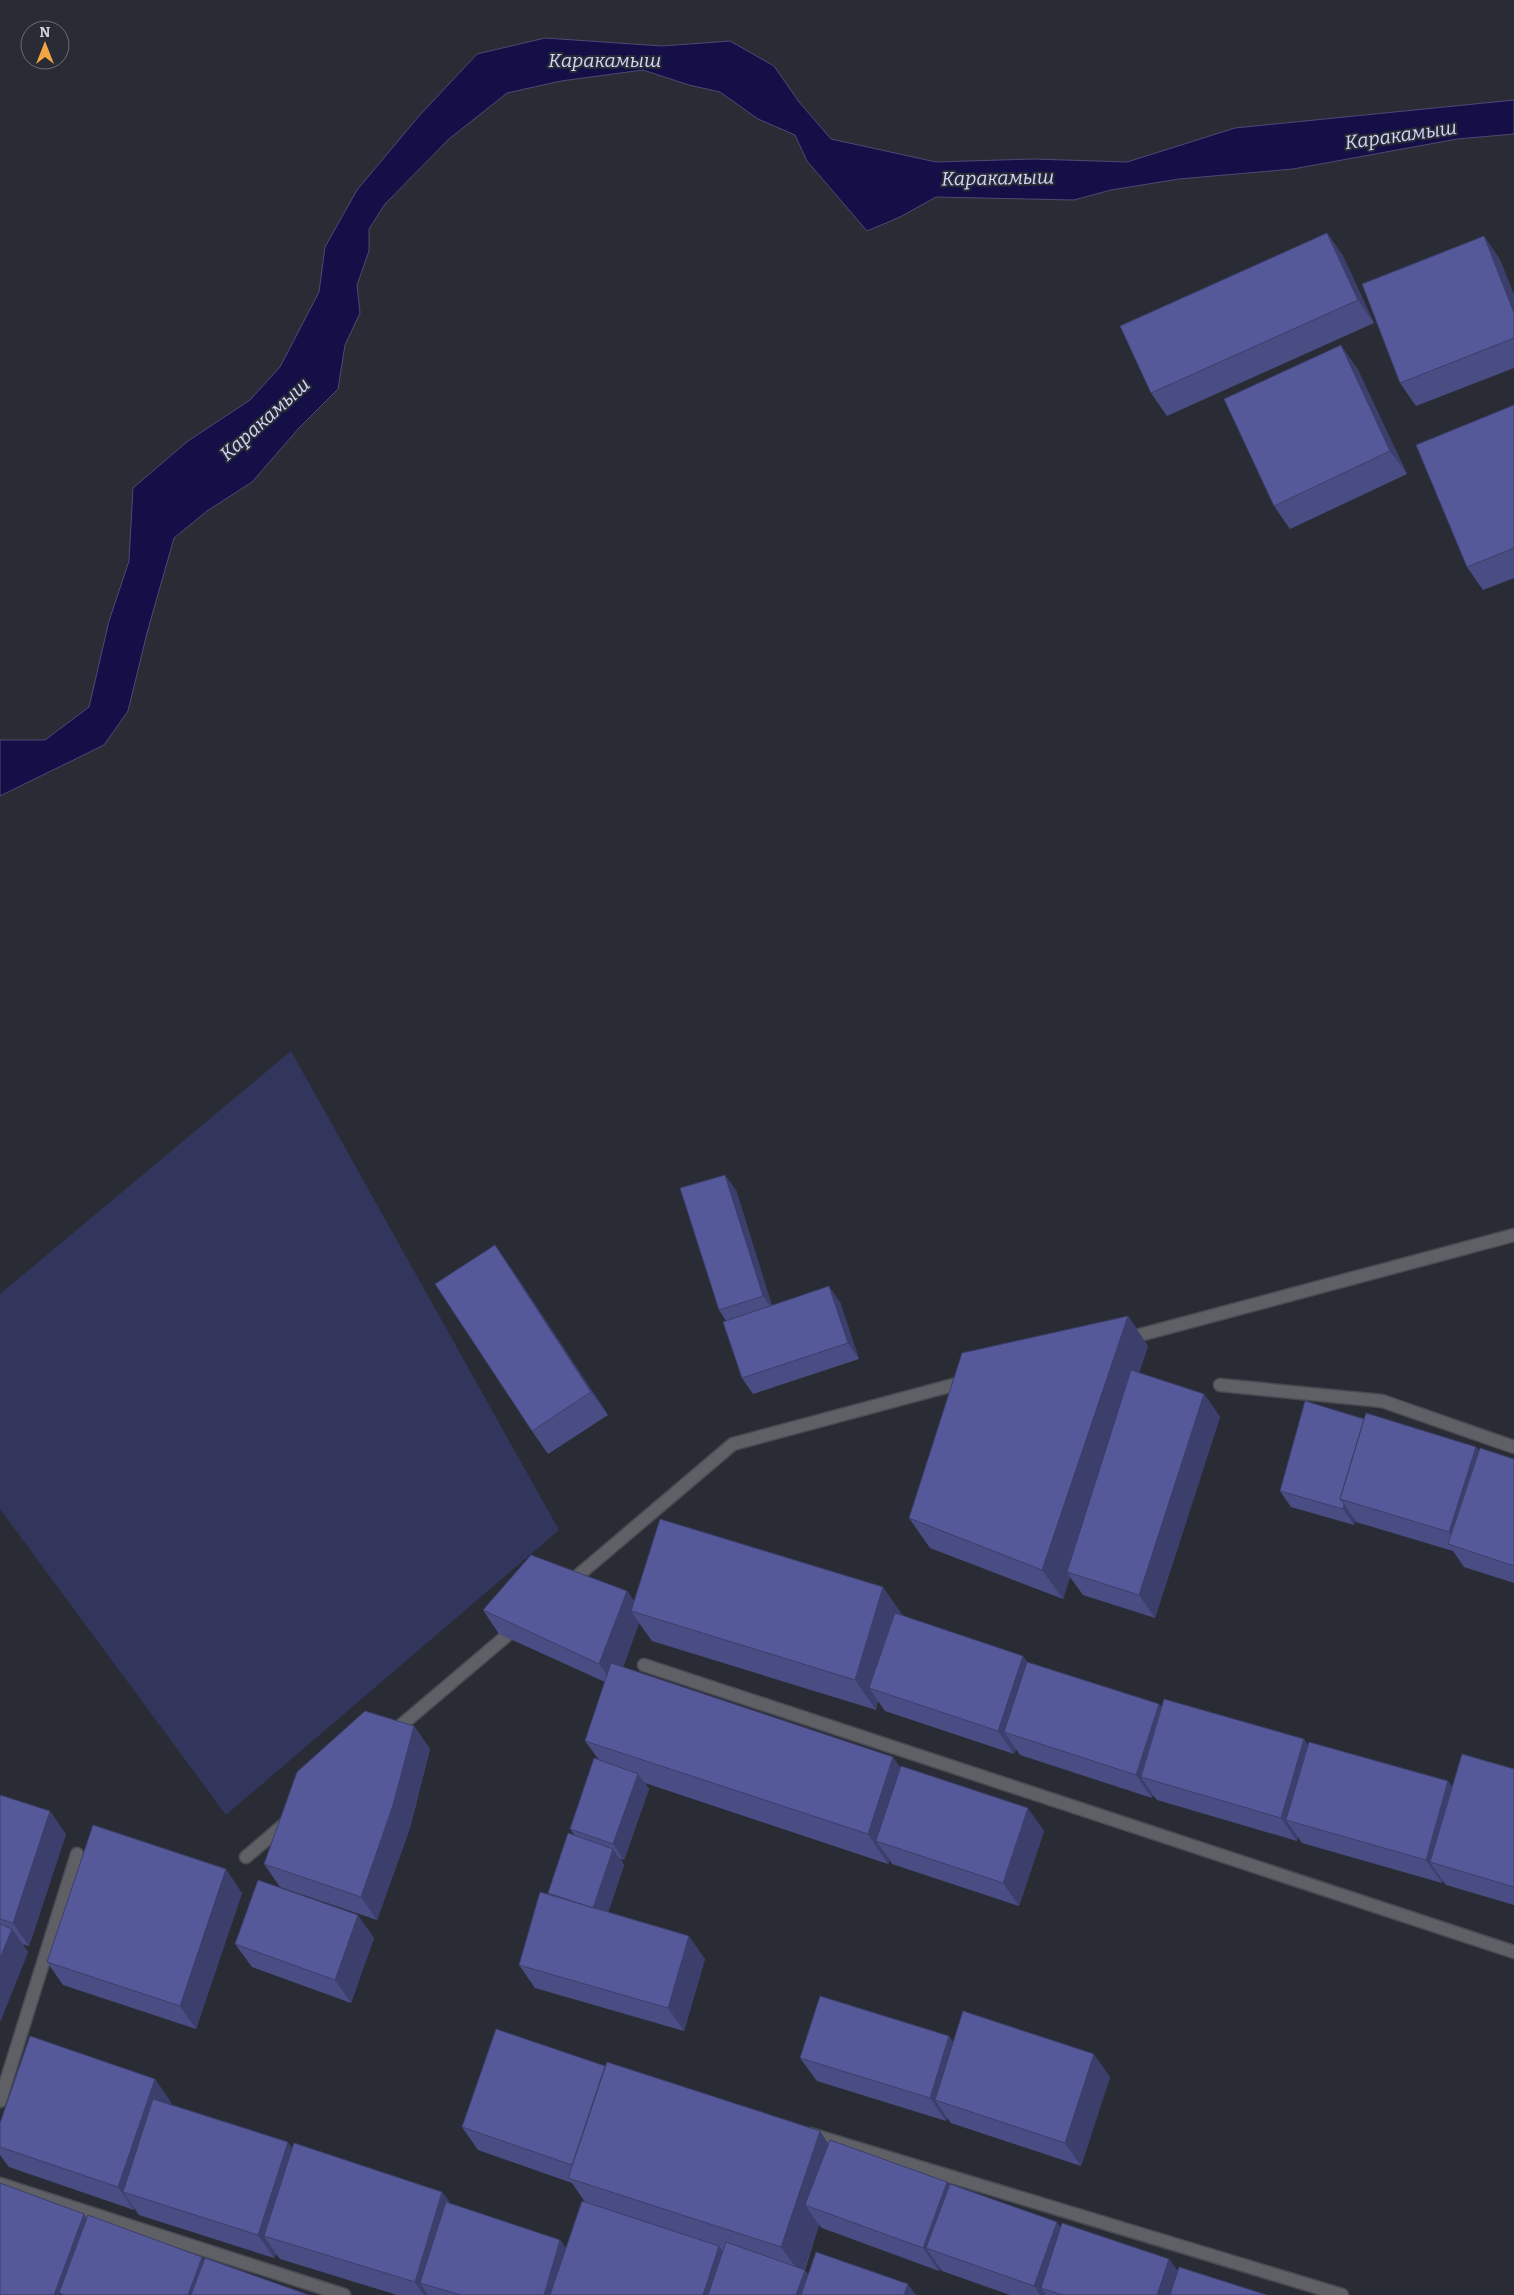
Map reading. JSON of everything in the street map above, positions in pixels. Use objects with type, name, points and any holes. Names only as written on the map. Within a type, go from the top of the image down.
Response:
[{"type":"street","points":[[1109,1343],[1514,1235]]},
{"type":"street","points":[[558,1592],[733,1444],[984,1377]]},
{"type":"street","points":[[1220,1385],[1382,1402],[1514,1447]]},
{"type":"street","points":[[383,1741],[527,1618]]},
{"type":"street","points":[[644,1665],[1514,1952]]},
{"type":"street","points":[[246,1857],[299,1812]]},
{"type":"street","points":[[0,2101],[77,1854]]},
{"type":"street","points":[[797,2130],[1342,2295]]},
{"type":"street","points":[[0,2184],[344,2295]]},
{"type":"shaded area","points":[[291,1051],[559,1530],[226,1815],[0,1509],[0,1294]]},
{"type":"water","name":"Каракамыш","points":[[545,38],[662,46],[730,41],[774,66],[799,102],[831,139],[936,162],[1033,159],[1127,162],[1235,128],[1514,100],[1514,134],[1457,139],[1293,169],[1179,179],[1111,190],[1074,200],[936,197],[900,217],[867,231],[807,161],[795,135],[758,119],[720,92],[689,85],[643,70],[561,81],[507,93],[449,139],[385,204],[369,229],[369,251],[357,285],[360,313],[345,345],[338,389],[299,428],[252,482],[207,511],[174,538],[147,633],[128,711],[104,745],[0,796],[0,740],[45,740],[89,707],[109,621],[129,561],[133,488],[188,441],[250,400],[280,367],[319,292],[325,247],[357,190],[419,116],[477,54]]},
{"type":"building","points":[[1327,233],[1358,300],[1151,393],[1120,326]]},
{"type":"building","points":[[1484,236],[1514,313],[1514,338],[1400,383],[1362,284]]},
{"type":"building","points":[[1341,345],[1390,451],[1274,506],[1224,399]]},
{"type":"building","points":[[1514,405],[1514,548],[1467,567],[1416,445]]},
{"type":"building","points":[[725,1175],[763,1296],[719,1310],[680,1188]]},
{"type":"building","points":[[495,1245],[591,1392],[532,1431],[435,1284]]},
{"type":"building","points":[[829,1286],[848,1343],[742,1378],[723,1322]]},
{"type":"building","points":[[1128,1316],[1042,1570],[909,1518],[962,1353]]},
{"type":"building","points":[[1131,1370],[1204,1394],[1139,1595],[1067,1572]]},
{"type":"building","points":[[1305,1401],[1364,1419],[1340,1499],[1344,1504],[1343,1509],[1280,1491]]},
{"type":"building","points":[[1366,1413],[1476,1447],[1449,1532],[1340,1499]]},
{"type":"building","points":[[1480,1448],[1514,1459],[1514,1566],[1448,1544]]},
{"type":"building","points":[[660,1519],[883,1587],[855,1680],[631,1611]]},
{"type":"building","points":[[531,1555],[627,1591],[599,1664],[483,1610]]},
{"type":"building","points":[[895,1613],[1023,1656],[998,1731],[869,1688]]},
{"type":"building","points":[[1027,1662],[1159,1704],[1136,1775],[1004,1732]]},
{"type":"building","points":[[611,1663],[893,1757],[868,1834],[585,1741]]},
{"type":"building","points":[[1164,1699],[1304,1739],[1281,1818],[1141,1777]]},
{"type":"building","points":[[365,1711],[414,1726],[393,1805],[361,1897],[264,1864],[297,1772]]},
{"type":"building","points":[[1309,1742],[1448,1781],[1426,1860],[1286,1820]]},
{"type":"building","points":[[1462,1754],[1514,1769],[1514,1887],[1430,1862]]},
{"type":"building","points":[[594,1758],[638,1774],[613,1844],[570,1829]]},
{"type":"building","points":[[901,1766],[1028,1808],[1003,1883],[876,1841]]},
{"type":"building","points":[[0,1795],[50,1811],[13,1923],[0,1919]]},
{"type":"building","points":[[93,1825],[226,1869],[180,2006],[47,1962]]},
{"type":"building","points":[[568,1833],[613,1849],[593,1908],[548,1893]]},
{"type":"building","points":[[258,1880],[358,1915],[335,1980],[235,1944]]},
{"type":"building","points":[[540,1892],[689,1936],[668,2008],[519,1965]]},
{"type":"building","points":[[0,1924],[12,1929],[0,1958]]},
{"type":"building","points":[[820,1996],[949,2036],[930,2098],[800,2058]]},
{"type":"building","points":[[963,2011],[1094,2054],[1065,2143],[935,2100]]},
{"type":"building","points":[[496,2029],[605,2066],[572,2165],[462,2127]]},
{"type":"building","points":[[30,2036],[155,2079],[118,2187],[0,2147],[0,2123]]},
{"type":"building","points":[[607,2062],[820,2131],[781,2247],[568,2178]]},
{"type":"building","points":[[153,2099],[288,2142],[258,2235],[123,2192]]},
{"type":"building","points":[[830,2140],[947,2182],[923,2248],[805,2205]]},
{"type":"building","points":[[294,2143],[442,2192],[415,2282],[264,2236]]},
{"type":"building","points":[[0,2183],[84,2214],[54,2295],[0,2295]]},
{"type":"building","points":[[950,2184],[1057,2222],[1034,2286],[926,2248]]},
{"type":"building","points":[[582,2201],[719,2246],[703,2295],[550,2295]]},
{"type":"building","points":[[446,2202],[560,2240],[544,2295],[461,2295],[420,2283]]},
{"type":"building","points":[[88,2215],[202,2257],[188,2295],[64,2295],[59,2293]]},
{"type":"building","points":[[1062,2223],[1169,2259],[1157,2295],[1063,2295],[1041,2288]]},
{"type":"building","points":[[726,2242],[805,2270],[796,2295],[708,2295]]},
{"type":"building","points":[[816,2252],[908,2284],[904,2295],[801,2295]]},
{"type":"building","points":[[205,2258],[309,2295],[191,2295]]},
{"type":"building","points":[[1179,2267],[1267,2295],[1170,2295]]}]
